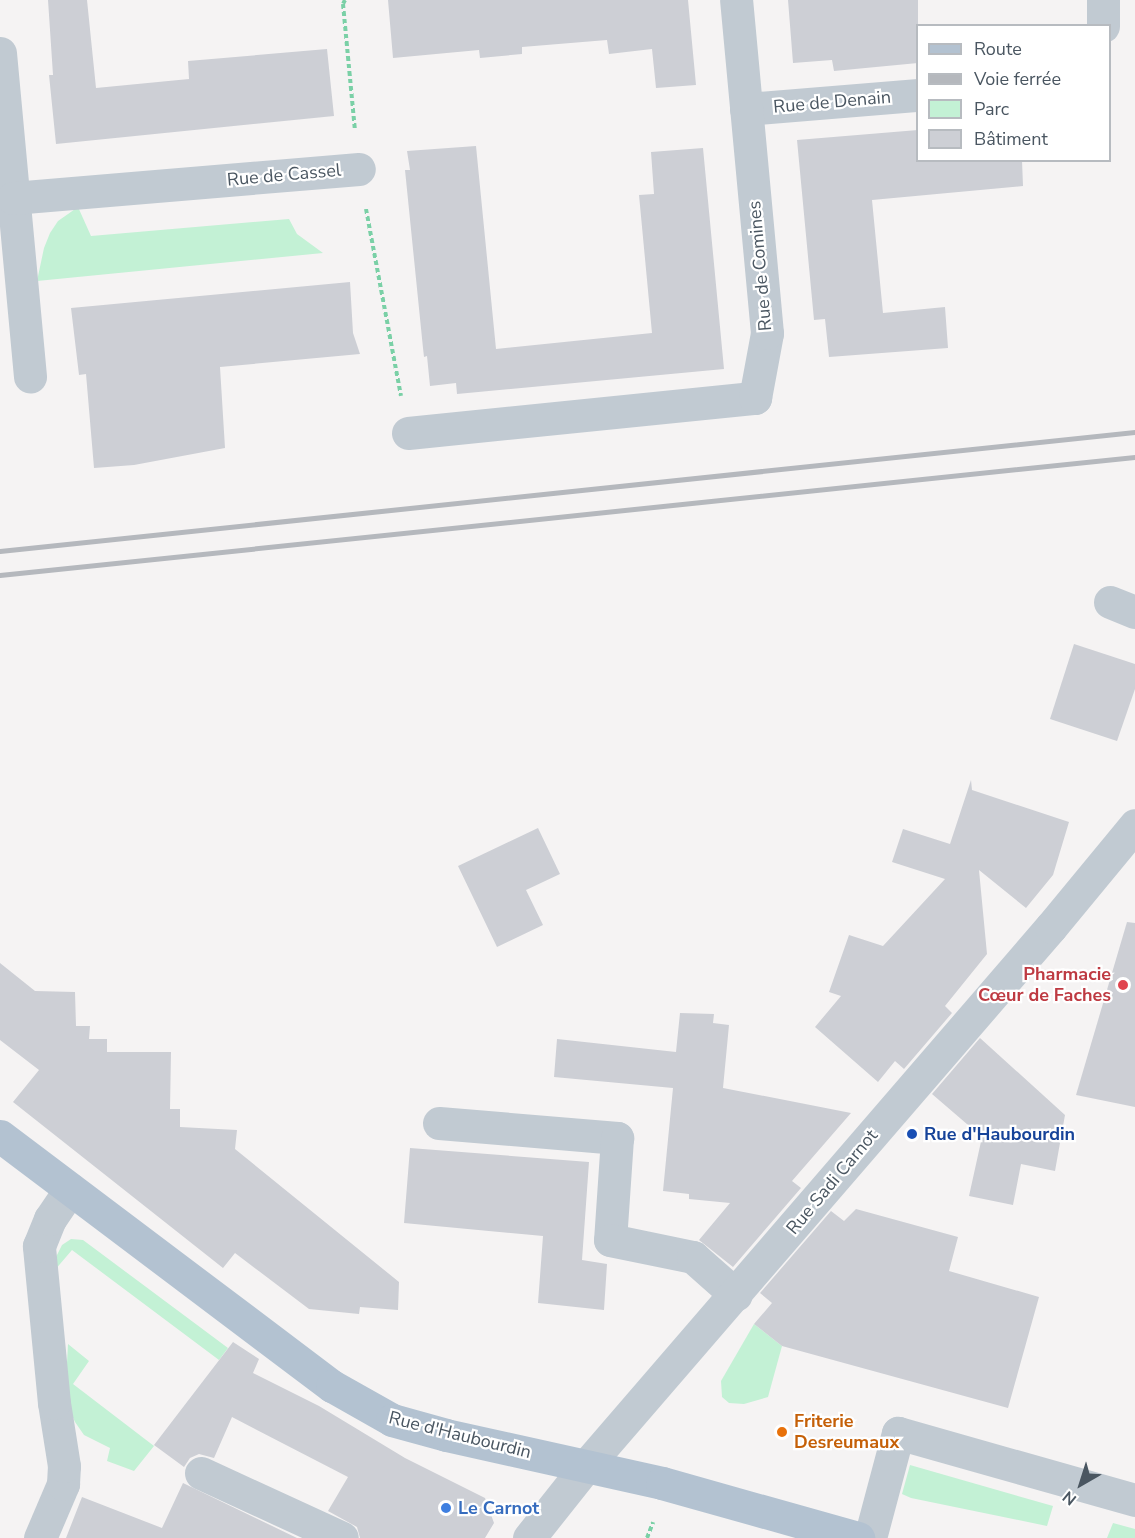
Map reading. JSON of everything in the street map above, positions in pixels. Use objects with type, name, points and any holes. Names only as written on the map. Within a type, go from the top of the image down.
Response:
[{"type":"main road","name":"Rue d'Haubourdin","points":[[0,1136],[351,1400],[392,1420],[662,1483],[858,1538]]},
{"type":"street","name":"Rue de Comines","points":[[408,433],[755,398],[767,333],[736,0]]},
{"type":"street","points":[[1103,0],[1103,24]]},
{"type":"street","points":[[0,52],[30,377]]},
{"type":"street","name":"Rue de Denain","points":[[746,109],[916,95]]},
{"type":"street","name":"Rue de Cassel","points":[[14,198],[359,169]]},
{"type":"street","name":"Rue Sadi Carnot","points":[[529,1538],[586,1466],[736,1295],[1135,825]]},
{"type":"street","points":[[439,1123],[617,1138],[609,1240],[693,1257],[736,1295]]},
{"type":"street","points":[[40,1538],[63,1484],[64,1466],[54,1403],[39,1246],[50,1219],[70,1189]]},
{"type":"street","points":[[870,1538],[898,1433],[1135,1500]]},
{"type":"street","points":[[201,1473],[342,1538]]},
{"type":"path","points":[[345,0],[343,4],[359,169]]},
{"type":"path","name":"Rue de Cassel","points":[[359,169],[408,433]]},
{"type":"path","points":[[647,1538],[654,1519]]},
{"type":"green space","points":[[78,207],[91,236],[289,219],[297,234],[323,253],[37,281],[44,248],[50,233],[58,221]]},
{"type":"green space","points":[[71,1239],[83,1240],[228,1348],[219,1360],[72,1250],[54,1271],[56,1257],[62,1245]]},
{"type":"green space","points":[[754,1324],[782,1346],[768,1397],[744,1404],[729,1403],[722,1397],[721,1381]]},
{"type":"green space","points":[[68,1344],[89,1361],[73,1384],[154,1446],[134,1471],[107,1461],[110,1448],[84,1435],[75,1422],[65,1400]]},
{"type":"green space","points":[[910,1465],[1053,1506],[1047,1526],[911,1498],[902,1494]]},
{"type":"green space","points":[[1113,1523],[1135,1529],[1135,1538],[1107,1538]]},
{"type":"building","points":[[48,0],[87,0],[96,88],[189,79],[188,61],[327,49],[334,116],[56,144],[49,75],[53,75]]},
{"type":"building","points":[[388,0],[688,0],[696,85],[656,88],[652,49],[609,54],[607,40],[522,47],[522,54],[480,58],[479,50],[393,58]]},
{"type":"building","points":[[788,0],[918,0],[916,63],[834,71],[832,60],[793,63]]},
{"type":"building","points":[[916,130],[916,162],[1022,162],[1023,186],[872,200],[883,313],[945,307],[948,348],[829,357],[825,319],[814,320],[797,140]]},
{"type":"building","points":[[476,146],[496,349],[652,333],[639,195],[654,194],[651,152],[703,148],[724,369],[457,394],[456,383],[430,386],[427,356],[424,357],[405,170],[410,170],[407,151]]},
{"type":"building","points":[[350,282],[353,333],[360,354],[220,367],[225,448],[134,465],[94,468],[86,374],[79,375],[71,308]]},
{"type":"building","points":[[1074,644],[1135,664],[1135,689],[1117,741],[1050,719]]},
{"type":"building","points":[[971,780],[972,790],[1069,822],[1053,875],[1026,908],[979,870],[987,954],[945,1006],[952,1013],[904,1069],[895,1061],[878,1082],[815,1027],[841,996],[829,992],[849,935],[883,946],[945,879],[892,862],[903,829],[950,844]]},
{"type":"building","points":[[538,828],[560,874],[526,890],[543,925],[497,947],[458,866]]},
{"type":"building","points":[[1127,922],[1135,923],[1135,1107],[1076,1095]]},
{"type":"building","points":[[0,963],[35,991],[75,992],[76,1026],[90,1026],[89,1039],[107,1039],[107,1052],[171,1052],[170,1109],[180,1109],[180,1127],[237,1130],[235,1149],[399,1282],[398,1310],[360,1307],[359,1314],[309,1309],[235,1253],[223,1268],[13,1102],[39,1070],[0,1040]]},
{"type":"building","points":[[680,1013],[714,1014],[713,1023],[729,1025],[723,1088],[851,1113],[792,1181],[801,1188],[733,1267],[699,1240],[730,1203],[689,1199],[689,1194],[663,1191],[673,1088],[554,1077],[557,1039],[676,1052]]},
{"type":"building","points":[[980,1038],[1065,1115],[1055,1171],[1021,1164],[1013,1205],[969,1196],[982,1137],[932,1094]]},
{"type":"building","points":[[410,1148],[589,1162],[582,1260],[607,1264],[604,1310],[538,1303],[543,1236],[404,1223]]},
{"type":"building","points":[[856,1209],[958,1237],[949,1271],[1039,1297],[1008,1408],[782,1346],[754,1324],[772,1303],[760,1293],[831,1211],[844,1221]]},
{"type":"building","points":[[233,1342],[259,1359],[253,1373],[319,1406],[405,1458],[485,1498],[494,1523],[485,1538],[360,1538],[357,1527],[328,1511],[348,1477],[232,1417],[214,1458],[199,1454],[190,1458],[184,1467],[154,1445]]},
{"type":"building","points":[[183,1483],[297,1538],[66,1538],[82,1497],[162,1528]]},
{"type":"railway","points":[[0,551],[1135,432]]},
{"type":"railway","points":[[0,575],[1135,457]]},
{"type":"place","name":"Pharmacie Cœur de Faches","points":[[1123,985]]},
{"type":"place","name":"Rue d'Haubourdin","points":[[912,1134]]},
{"type":"place","name":"Friterie Desreumaux","points":[[782,1432]]},
{"type":"place","name":"Le Carnot","points":[[446,1508]]}]
